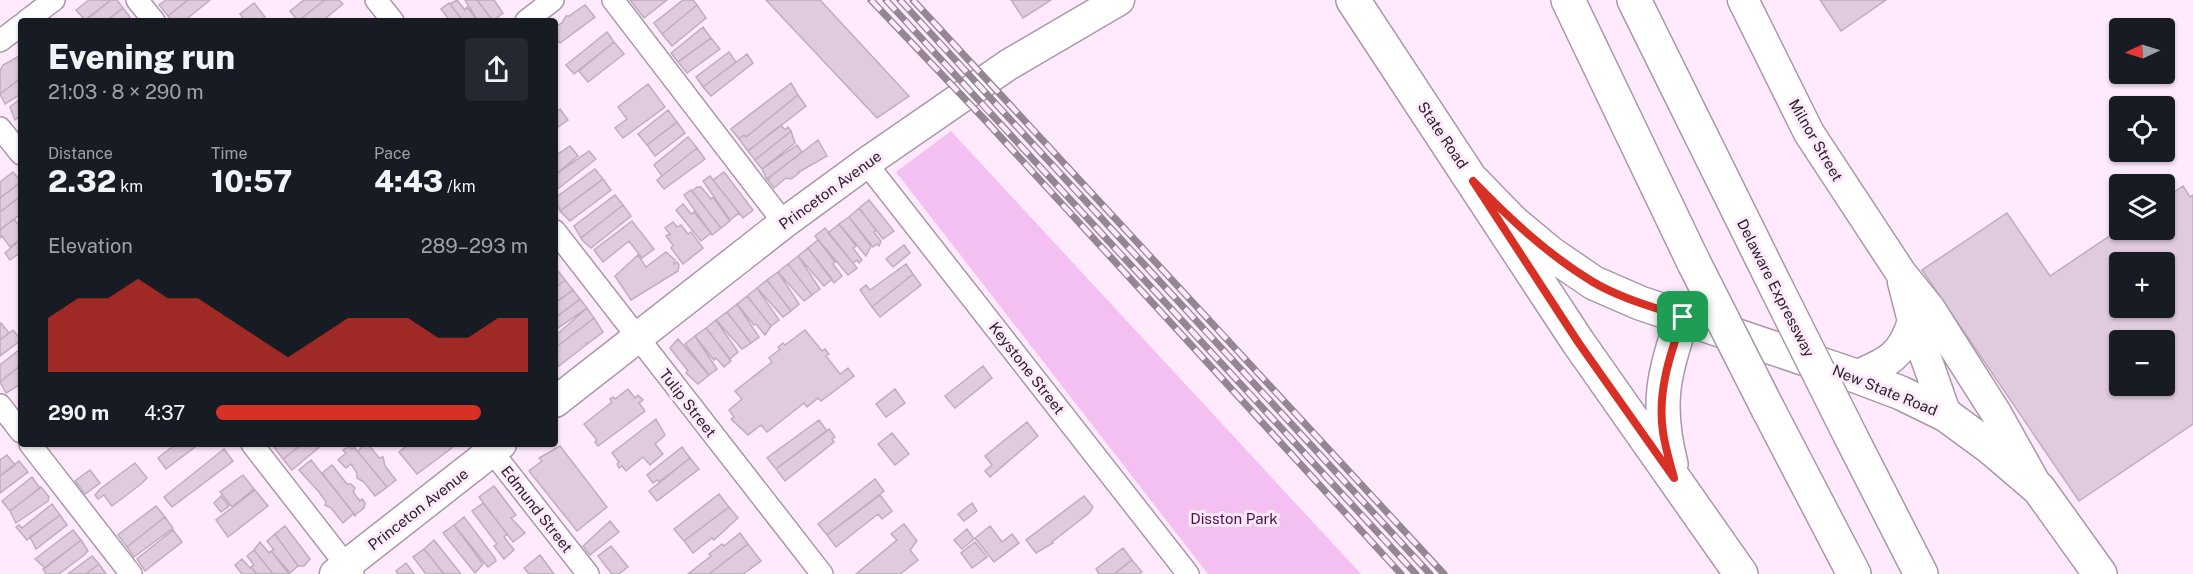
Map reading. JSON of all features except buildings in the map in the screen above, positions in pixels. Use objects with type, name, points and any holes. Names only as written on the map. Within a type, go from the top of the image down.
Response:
[{"type":"main road","name":"State Road","points":[[1353,0],[1578,342],[1741,574]]},
{"type":"main road","points":[[1568,0],[1694,263],[1854,574]]},
{"type":"main road","name":"Delaware Expressway","points":[[1634,0],[1922,574]]},
{"type":"main road","name":"Milnor Street","points":[[1743,0],[1809,133],[1901,273],[1941,326],[1996,413],[2039,489]]},
{"type":"main road","name":"Princeton Avenue","points":[[558,400],[784,223],[866,163],[1008,65],[1107,3]]},
{"type":"main road","name":"New State Road","points":[[1473,181],[1527,234],[1594,283],[1640,303],[1856,376],[1901,393],[1946,415],[1991,448],[2039,489],[2100,574]]},
{"type":"main road","name":"Milnor Street","points":[[1901,273],[1913,321],[1946,415]]},
{"type":"main road","name":"State Road","points":[[1674,478],[1663,432],[1662,394],[1667,365],[1683,317]]},
{"type":"main road","points":[[1856,376],[1887,363],[1896,356],[1907,341],[1913,321]]},
{"type":"main road","name":"Princeton Avenue","points":[[345,571],[492,447]]},
{"type":"street","points":[[31,18],[54,0]]},
{"type":"street","points":[[137,0],[152,18]]},
{"type":"street","points":[[376,0],[391,18]]},
{"type":"street","points":[[530,18],[553,0]]},
{"type":"street","points":[[613,0],[784,223]]},
{"type":"street","points":[[0,41],[18,27]]},
{"type":"street","points":[[0,128],[18,150]]},
{"type":"street","name":"Keystone Street","points":[[866,163],[1188,574]]},
{"type":"street","name":"Tulip Street","points":[[558,235],[822,574]]},
{"type":"street","points":[[32,447],[131,574]]},
{"type":"street","points":[[254,447],[345,571]]},
{"type":"street","name":"Edmund Street","points":[[494,447],[588,574]]},
{"type":"green space","name":"Disston Park","points":[[951,131],[1361,574],[1208,574],[896,172]]},
{"type":"railway","points":[[871,0],[985,120],[1401,574]]},
{"type":"railway","points":[[886,0],[1416,574]]},
{"type":"railway","points":[[900,0],[1430,574]]},
{"type":"railway","points":[[913,0],[1444,574]]},
{"type":"route","points":[[1473,181],[1513,222],[1550,253],[1594,283],[1640,303],[1683,317],[1667,365],[1662,394],[1663,432],[1674,478],[1578,342],[1473,181]]}]
